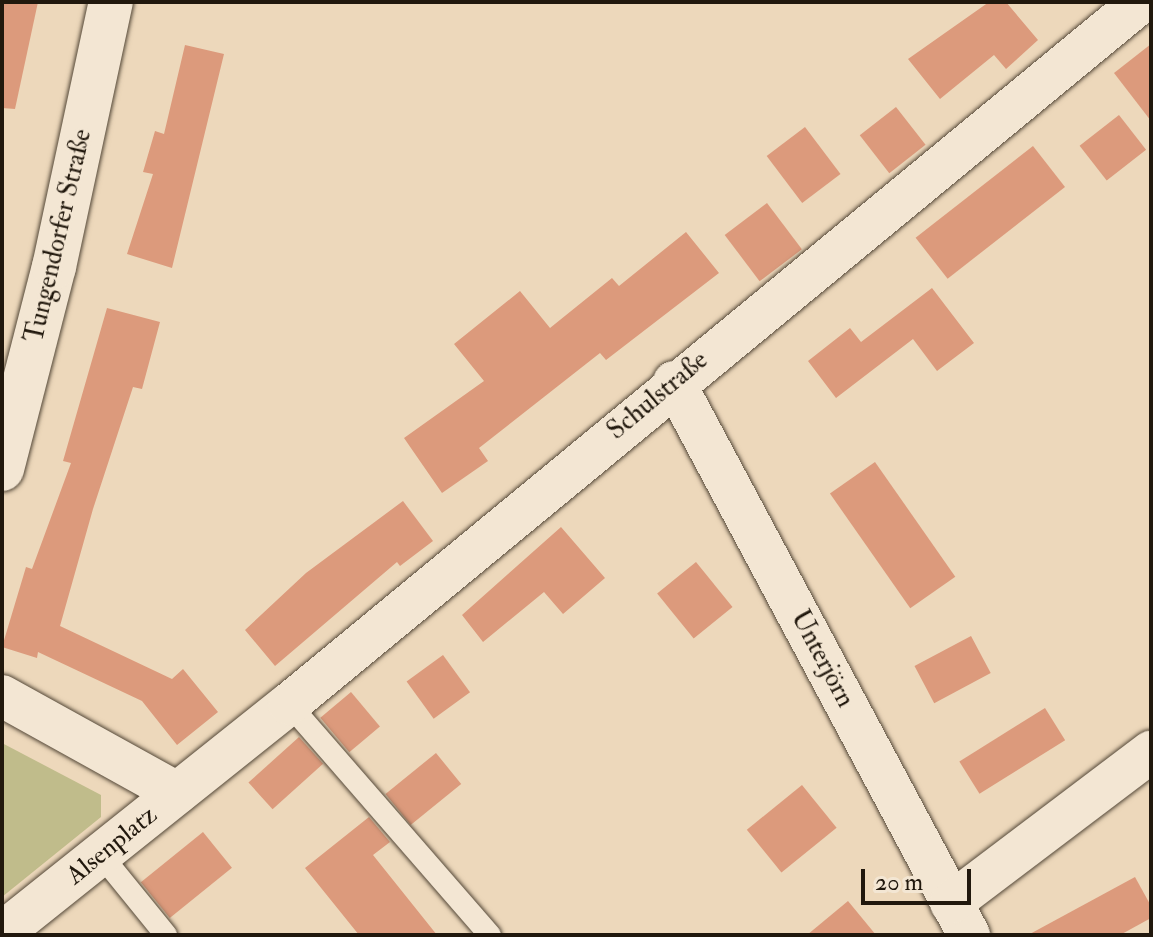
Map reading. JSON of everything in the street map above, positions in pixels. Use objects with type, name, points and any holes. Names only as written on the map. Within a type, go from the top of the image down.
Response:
[{"type":"main road","name":"Tungendorfer Straße","points":[[2,469],[54,267],[111,2]]},
{"type":"street","name":"Schulstraße","points":[[177,793],[289,704],[674,382],[1141,2]]},
{"type":"street","name":"Unterjörn","points":[[674,382],[960,919]]},
{"type":"street","name":"Alsenplatz","points":[[2,696],[177,793],[18,929]]},
{"type":"street","points":[[960,919],[1151,752]]},
{"type":"lane","points":[[289,704],[490,935]]},
{"type":"lane","points":[[101,855],[166,935]]},
{"type":"shaded area","points":[[2,743],[101,795],[101,817],[2,897]]},
{"type":"building","points":[[2,2],[38,2],[15,109],[2,108]]},
{"type":"building","points":[[989,2],[1006,2],[1038,40],[1006,69],[994,55],[940,99],[908,59]]},
{"type":"building","points":[[1151,44],[1151,121],[1114,73]]},
{"type":"building","points":[[185,45],[224,54],[172,268],[127,254],[153,174],[143,172],[155,131],[164,134]]},
{"type":"building","points":[[896,107],[926,145],[889,173],[860,135]]},
{"type":"building","points":[[1119,115],[1146,150],[1107,180],[1080,146]]},
{"type":"building","points":[[805,127],[841,174],[802,203],[767,156]]},
{"type":"building","points":[[1033,146],[1065,187],[948,279],[916,238]]},
{"type":"building","points":[[767,203],[802,249],[760,281],[725,235]]},
{"type":"building","points":[[686,232],[719,273],[606,360],[600,353],[479,448],[488,461],[442,493],[404,438],[484,381],[454,344],[520,291],[550,328],[612,278],[619,286]]},
{"type":"building","points":[[932,288],[974,343],[937,371],[913,339],[836,398],[808,361],[850,328],[861,342]]},
{"type":"building","points":[[107,308],[160,322],[142,389],[133,387],[93,509],[60,626],[172,679],[183,669],[218,712],[177,745],[142,701],[38,652],[37,658],[2,647],[26,567],[32,569],[71,463],[63,461]]},
{"type":"building","points":[[875,462],[955,577],[910,608],[830,494]]},
{"type":"building","points":[[403,501],[433,541],[400,566],[397,562],[275,666],[245,630],[306,573]]},
{"type":"building","points":[[561,527],[605,578],[563,614],[544,592],[483,642],[462,615]]},
{"type":"building","points":[[696,562],[733,607],[694,639],[657,593]]},
{"type":"building","points":[[971,636],[991,673],[934,703],[914,666]]},
{"type":"building","points":[[443,655],[470,692],[434,719],[407,681]]},
{"type":"building","points":[[351,692],[380,726],[349,752],[320,718]]},
{"type":"building","points":[[1045,708],[1065,740],[979,794],[959,762]]},
{"type":"building","points":[[299,737],[323,764],[273,809],[248,783]]},
{"type":"building","points":[[436,753],[461,784],[411,825],[385,794]]},
{"type":"building","points":[[802,785],[837,828],[781,872],[747,830]]},
{"type":"building","points":[[369,817],[390,842],[373,855],[437,935],[359,935],[305,868]]},
{"type":"building","points":[[203,832],[232,868],[170,918],[141,882]]},
{"type":"building","points":[[1135,877],[1151,906],[1151,918],[1120,935],[1028,935]]},
{"type":"building","points":[[848,901],[876,935],[807,935]]}]
